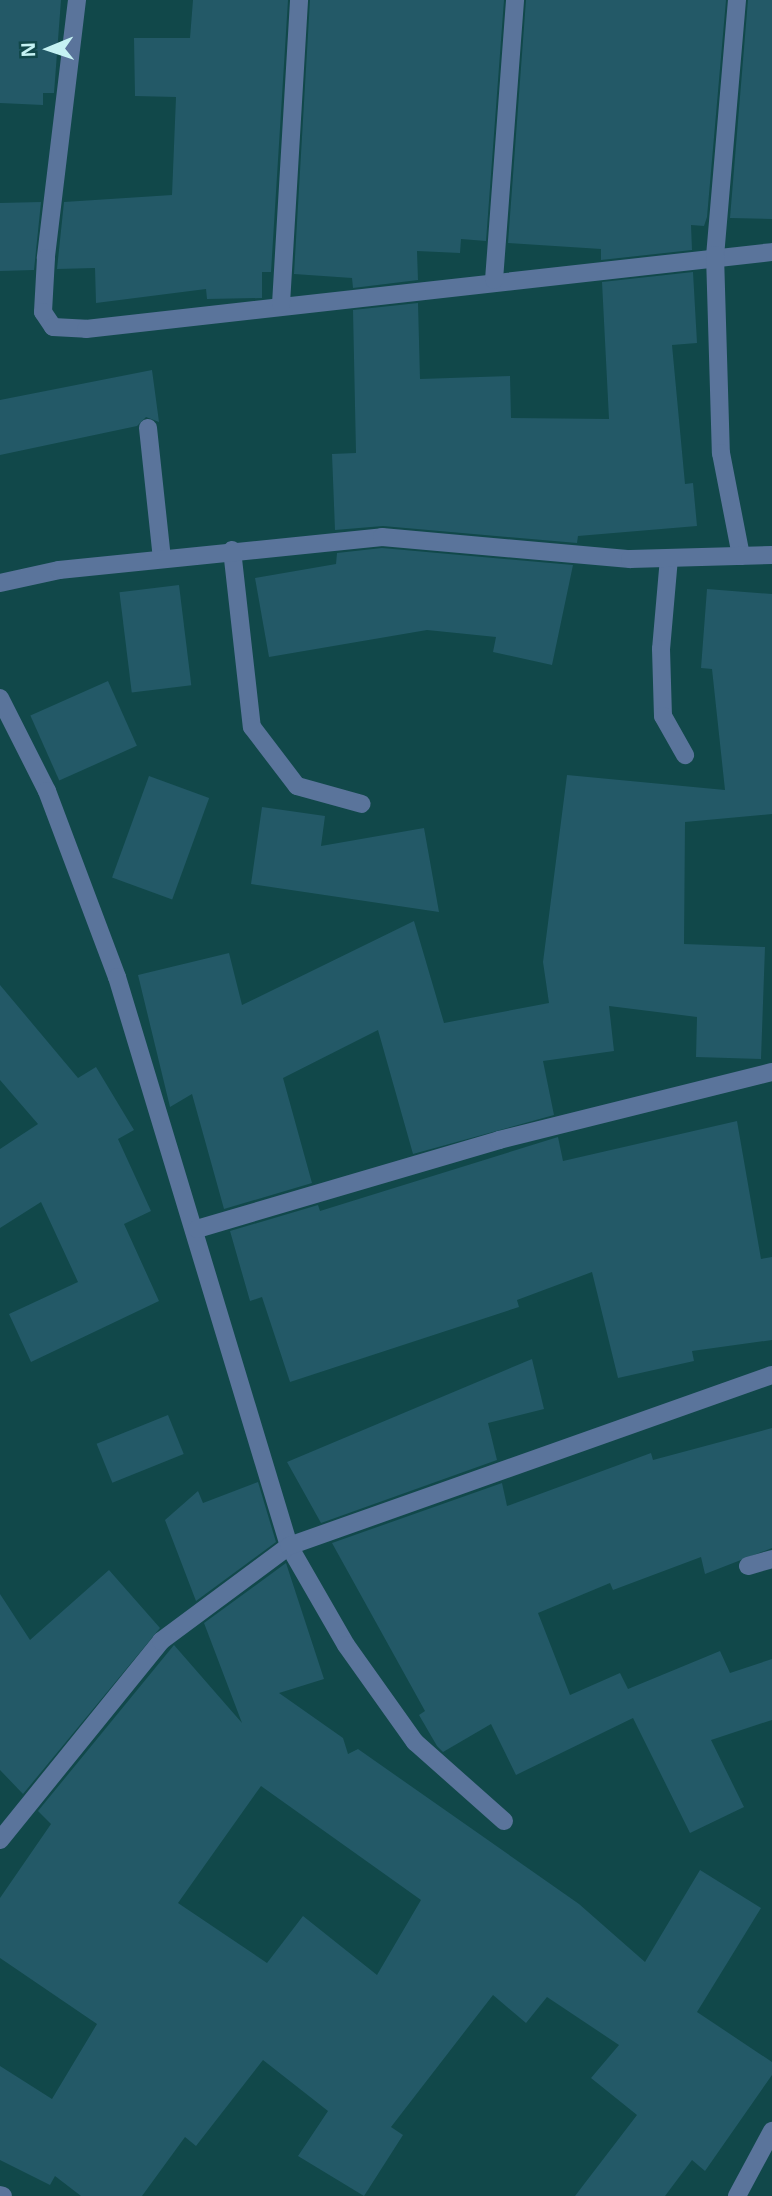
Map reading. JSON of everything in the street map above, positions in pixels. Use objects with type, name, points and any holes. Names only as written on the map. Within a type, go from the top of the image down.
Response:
[{"type":"street","points":[[78,0],[46,258],[47,324],[86,329],[715,255],[772,252]]},
{"type":"street","points":[[281,304],[299,0]]},
{"type":"street","points":[[494,280],[515,0]]},
{"type":"street","points":[[737,0],[715,255],[721,453],[741,556]]},
{"type":"street","points":[[148,428],[162,558]]},
{"type":"street","points":[[0,583],[162,558],[382,537],[669,558],[772,555]]},
{"type":"street","points":[[232,550],[252,727],[298,786],[362,804]]},
{"type":"street","points":[[669,558],[663,716],[685,755]]},
{"type":"street","points":[[0,698],[47,791],[117,977],[197,1229],[289,1546],[346,1645],[415,1742],[504,1821]]},
{"type":"street","points":[[197,1229],[499,1140],[772,1072]]},
{"type":"street","points":[[0,1840],[161,1641],[289,1546],[772,1375]]},
{"type":"street","points":[[748,1566],[772,1559]]},
{"type":"street","points":[[737,2196],[772,2131]]},
{"type":"building","points":[[0,0],[61,0],[54,93],[43,93],[43,105],[0,103]]},
{"type":"building","points":[[193,0],[288,0],[271,272],[262,272],[262,298],[207,299],[206,289],[96,303],[95,268],[57,269],[64,202],[172,195],[176,97],[135,96],[134,38],[190,38]]},
{"type":"building","points":[[310,0],[504,0],[486,241],[461,239],[460,253],[417,251],[418,280],[353,288],[352,278],[294,274]]},
{"type":"building","points":[[526,0],[726,0],[707,217],[704,226],[691,225],[692,250],[601,260],[601,249],[508,243]]},
{"type":"building","points":[[748,0],[772,0],[772,219],[730,218]]},
{"type":"building","points":[[41,202],[34,270],[0,271],[0,203]]},
{"type":"building","points":[[693,272],[697,343],[672,345],[685,484],[693,483],[697,526],[578,536],[577,543],[383,526],[335,530],[332,454],[356,453],[353,310],[418,303],[420,379],[510,376],[511,418],[609,419],[602,282]]},
{"type":"building","points":[[152,370],[159,422],[146,417],[137,426],[0,455],[0,400]]},
{"type":"building","points":[[382,548],[573,565],[552,665],[493,652],[496,637],[427,630],[269,657],[255,578],[336,564],[337,553]]},
{"type":"building","points":[[179,585],[191,685],[132,693],[119,592]]},
{"type":"building","points":[[707,589],[772,594],[772,814],[685,822],[684,944],[765,947],[761,1059],[696,1057],[697,1017],[609,1006],[614,1051],[543,1061],[554,1115],[413,1154],[378,1030],[283,1078],[312,1183],[224,1209],[192,1094],[170,1107],[138,975],[229,953],[242,1005],[414,921],[444,1023],[549,1003],[543,962],[567,775],[725,790],[712,669],[701,668]]},
{"type":"building","points":[[108,681],[137,746],[59,780],[30,716]]},
{"type":"building","points":[[149,776],[209,798],[172,899],[112,877]]},
{"type":"building","points":[[262,807],[325,816],[321,846],[424,828],[439,912],[251,884]]},
{"type":"building","points":[[0,985],[78,1078],[96,1067],[134,1130],[118,1139],[151,1211],[124,1224],[159,1301],[31,1362],[9,1314],[78,1282],[41,1202],[0,1228],[0,1149],[38,1124],[0,1080]]},
{"type":"building","points":[[737,1121],[761,1259],[772,1257],[772,1340],[692,1351],[694,1361],[618,1378],[592,1272],[517,1300],[519,1307],[290,1382],[262,1297],[250,1301],[230,1231],[318,1205],[320,1211],[558,1137],[563,1161]]},
{"type":"building","points":[[532,1359],[544,1409],[488,1423],[497,1460],[321,1523],[287,1462]]},
{"type":"building","points":[[168,1415],[184,1454],[112,1483],[97,1444]]},
{"type":"building","points":[[772,1428],[772,1548],[705,1574],[701,1557],[613,1590],[610,1583],[538,1613],[570,1695],[620,1673],[628,1689],[720,1651],[730,1673],[772,1659],[772,1720],[711,1740],[744,1807],[690,1833],[633,1718],[516,1775],[491,1724],[443,1752],[437,1746],[419,1715],[425,1711],[332,1543],[502,1483],[507,1506],[651,1453],[653,1460]]},
{"type":"building","points":[[258,1482],[276,1542],[196,1601],[165,1520],[198,1491],[203,1503]]},
{"type":"building","points":[[286,1563],[324,1679],[279,1693],[343,1738],[348,1754],[358,1749],[579,1904],[645,1962],[700,1870],[761,1908],[697,2012],[772,2062],[772,2075],[705,2171],[692,2160],[665,2196],[575,2196],[637,2115],[591,2078],[619,2045],[547,1997],[526,2023],[493,1995],[391,2127],[403,2135],[364,2196],[298,2156],[328,2111],[263,2060],[196,2146],[185,2137],[142,2196],[81,2196],[55,2176],[50,2185],[0,2160],[0,2066],[52,2099],[97,2024],[0,1958],[0,1898],[51,1824],[38,1811],[174,1645],[242,1723],[204,1623]],"holes":[[[261,1786],[421,1900],[377,1975],[303,1916],[267,1963],[178,1903]]]},
{"type":"building","points":[[109,1570],[160,1628],[23,1794],[0,1770],[0,1594],[30,1640]]}]
